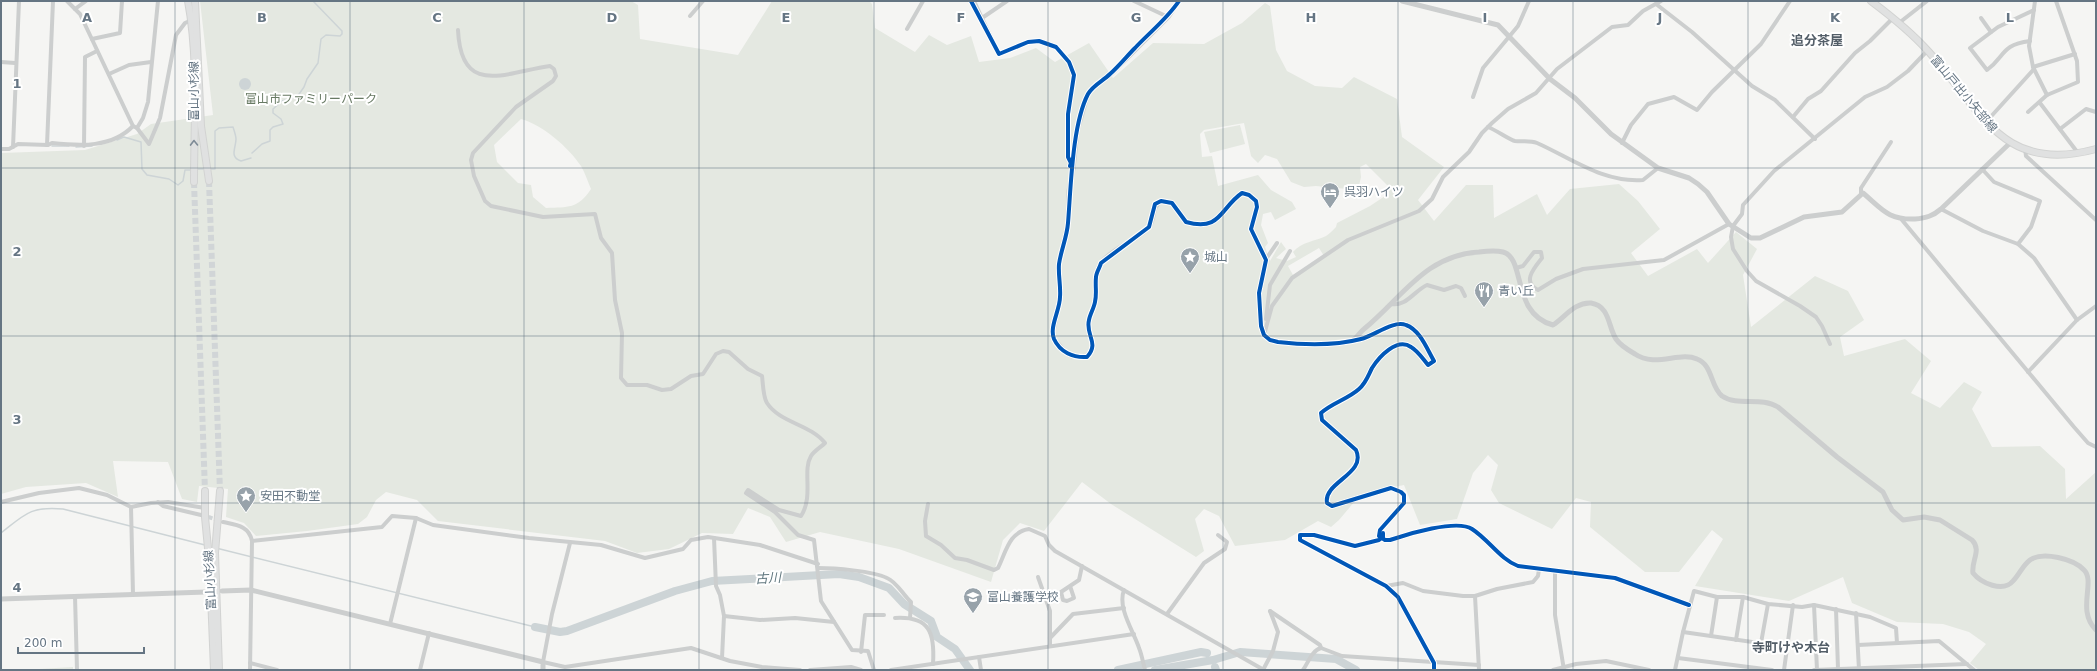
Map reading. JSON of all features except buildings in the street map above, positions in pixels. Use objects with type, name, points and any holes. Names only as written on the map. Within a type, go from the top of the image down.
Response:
[{"type":"main road","name":"富山小杉線","points":[[188,1],[192,20],[194,73],[194,182]]},
{"type":"main road","name":"富山小杉線","points":[[195,1],[201,126],[209,181]]},
{"type":"main road","name":"富山戸出小矢部線","points":[[1871,1],[1899,23],[1928,50],[1985,122],[2010,142],[2025,149],[2054,155],[2078,154],[2096,149]]},
{"type":"main road","name":"富山小杉線","points":[[205,491],[214,670]]},
{"type":"main road","name":"富山小杉線","points":[[219,670],[215,553],[220,492]]},
{"type":"street","points":[[13,147],[18,1]]},
{"type":"street","points":[[47,145],[53,1]]},
{"type":"street","points":[[67,1],[80,14],[135,127],[149,144],[160,118],[176,35],[185,23],[192,20]]},
{"type":"street","points":[[75,9],[86,1]]},
{"type":"street","points":[[92,39],[120,33],[122,1]]},
{"type":"street","points":[[1,149],[13,147],[18,144],[47,145],[52,143],[84,146],[124,135],[135,127],[143,118],[148,102],[158,1]]},
{"type":"street","points":[[690,16],[703,1]]},
{"type":"street","points":[[907,29],[923,1]]},
{"type":"street","points":[[974,1],[996,50],[1001,54]]},
{"type":"street","points":[[982,18],[1007,1]]},
{"type":"street","points":[[1134,1],[1168,16]]},
{"type":"street","points":[[1179,1],[1168,16],[1111,74],[1092,88],[1087,96],[1077,131],[1069,191],[1068,224],[1059,263],[1060,298],[1053,331],[1054,339],[1061,348],[1072,356],[1087,357],[1092,352],[1093,345],[1088,328],[1095,302],[1096,277],[1099,268],[1105,260],[1148,227],[1153,208],[1155,204],[1161,201],[1172,203],[1180,216],[1186,222],[1206,224],[1216,221],[1242,193],[1250,195],[1256,201],[1257,207],[1252,229],[1266,259]]},
{"type":"street","points":[[1473,97],[1483,68],[1498,48],[1511,36],[1518,26],[1529,1]]},
{"type":"street","points":[[1264,335],[1272,306],[1292,278],[1348,240],[1418,211],[1432,199],[1443,177],[1469,152],[1488,127],[1508,109],[1536,93],[1550,79],[1557,69],[1612,27],[1628,25],[1643,11],[1662,1]]},
{"type":"street","points":[[1622,144],[1631,125],[1648,104],[1674,96],[1697,110],[1734,69],[1761,44],[1790,1]]},
{"type":"street","points":[[1899,23],[1927,1]]},
{"type":"street","points":[[2035,1],[2030,41],[2033,68],[2047,95]]},
{"type":"street","points":[[2028,112],[2040,103],[2047,95],[2078,82],[2077,61],[2056,1]]},
{"type":"street","points":[[1405,2],[1488,22],[1498,26],[1511,36],[1550,79],[1575,98],[1599,124],[1622,144],[1658,168],[1689,178],[1698,184],[1707,192],[1731,225],[1751,238],[1760,238],[1804,217],[1842,212],[1861,194],[1861,188],[1891,142]]},
{"type":"street","points":[[1656,4],[1793,116],[1815,139]]},
{"type":"street","points":[[2030,41],[2010,46],[2003,51],[1995,64],[1987,70],[1970,48],[1991,32],[2034,10]]},
{"type":"street","points":[[1793,116],[1808,99],[1821,91],[1855,53],[1870,41],[1893,18]]},
{"type":"street","points":[[1981,18],[1991,32]]},
{"type":"street","points":[[458,30],[459,48],[464,61],[477,72],[497,77],[550,66],[554,70],[556,76],[553,81],[516,107],[477,148],[471,160],[474,176],[485,201],[491,206],[543,217],[595,214],[601,238],[612,253],[615,300],[622,333],[621,378],[627,385],[647,385],[662,390],[671,389],[691,376],[703,374],[716,354],[722,351],[729,352],[748,369],[762,376],[766,402],[781,416],[799,424],[821,438],[825,443],[812,455],[809,461],[807,508],[801,516],[780,510],[756,493],[748,490],[746,493],[775,512],[798,535],[814,540],[821,601],[852,650],[861,652],[868,651],[874,670]]},
{"type":"street","points":[[1516,268],[1523,266],[1534,252],[1541,252],[1542,258],[1530,274],[1529,278],[1531,284],[1538,290],[1561,276],[1583,269],[1664,260],[1731,225],[1742,214],[1743,205],[1774,172],[1865,97],[1887,87],[1908,71],[1928,50]]},
{"type":"street","points":[[84,146],[85,57],[97,51]]},
{"type":"street","points":[[1985,122],[2033,68],[2074,54]]},
{"type":"street","points":[[1,62],[15,63]]},
{"type":"street","points":[[109,74],[129,65],[151,62]]},
{"type":"street","points":[[2040,103],[2078,154]]},
{"type":"street","points":[[2060,129],[2086,109],[2096,112]]},
{"type":"street","points":[[1488,127],[1499,131],[1515,141],[1535,142],[1589,170],[1643,180],[1658,168]]},
{"type":"street","points":[[1861,194],[1863,193],[1885,213],[1902,220],[1928,218],[1941,209],[2010,142]]},
{"type":"street","points":[[2025,149],[2026,156],[2096,220]]},
{"type":"street","points":[[1982,169],[1994,182],[2040,200],[2031,227],[2018,244]]},
{"type":"street","points":[[1941,209],[1983,231],[2018,244],[2034,258],[2077,320]]},
{"type":"street","points":[[1902,220],[2088,443],[2096,447]]},
{"type":"street","points":[[1731,225],[1732,249],[1747,271],[1756,281],[1800,306],[1816,318],[1822,326],[1830,344]]},
{"type":"street","points":[[1277,243],[1266,259],[1259,293],[1261,326],[1264,335],[1270,340],[1290,344],[1329,344],[1369,337],[1399,323],[1405,324],[1417,332],[1434,361],[1428,365],[1411,347],[1404,345],[1394,346],[1385,353],[1374,366],[1367,380],[1359,390],[1321,414],[1322,420],[1356,450],[1358,455],[1357,465],[1330,491],[1326,499],[1327,503],[1332,506],[1391,488],[1397,489],[1404,495],[1404,503],[1380,530],[1379,536],[1385,540],[1390,540],[1421,530],[1466,527],[1474,531],[1512,564],[1539,569],[1615,578],[1689,605]]},
{"type":"street","points":[[1267,323],[1266,314],[1270,284],[1290,251]]},
{"type":"street","points":[[1353,340],[1410,284],[1440,261],[1455,255],[1496,251],[1505,253],[1511,256],[1516,268],[1521,292],[1528,308],[1538,319],[1553,325],[1576,306],[1591,303],[1596,305],[1606,314],[1616,340],[1636,356],[1659,360],[1690,357],[1697,358],[1705,364],[1716,388],[1723,396],[1736,400],[1772,403],[1778,407],[1837,457],[1884,492],[1892,510],[1898,517],[1907,520],[1924,517],[1940,520],[1974,542],[1977,554],[1972,568],[1973,573],[1983,582],[1992,585],[2008,585],[2012,583],[2026,564],[2036,557],[2050,556],[2075,564],[2084,569],[2088,575],[2086,604],[2088,618],[2096,630]]},
{"type":"street","points":[[1391,304],[1397,305],[1405,302],[1427,285],[1444,290],[1456,286],[1461,288],[1465,296]]},
{"type":"street","points":[[2028,372],[2077,320],[2096,306]]},
{"type":"street","points":[[1,502],[12,498],[39,493],[79,488],[107,495],[131,507],[157,502],[205,508]]},
{"type":"street","points":[[157,502],[163,506],[201,515]]},
{"type":"street","points":[[928,504],[925,521],[926,536],[939,543],[955,558],[967,560],[994,570],[998,568],[1010,540],[1015,534],[1029,529],[1045,536],[1049,545],[1055,551],[1264,670],[1273,651],[1278,632],[1270,611],[1320,645],[1321,648],[1342,656],[1479,665]]},
{"type":"street","points":[[131,507],[133,594]]},
{"type":"street","points":[[252,541],[382,527],[392,516],[416,518],[434,525],[570,543],[601,545],[645,558],[683,549],[691,540],[708,537],[760,545],[818,567],[836,568],[887,578],[896,584],[911,602],[910,616]]},
{"type":"street","points":[[390,624],[416,518]]},
{"type":"street","points":[[223,522],[244,527],[250,533],[252,541],[250,670]]},
{"type":"street","points":[[1167,614],[1204,563],[1225,549],[1227,542],[1218,535]]},
{"type":"street","points":[[714,538],[716,586],[720,595],[724,616],[722,658]]},
{"type":"street","points":[[543,670],[551,628],[552,614],[570,543]]},
{"type":"street","points":[[1070,586],[1079,580],[1082,566]]},
{"type":"street","points":[[1386,586],[1403,583],[1422,591],[1475,596],[1497,589],[1532,582],[1538,576],[1539,569]]},
{"type":"street","points":[[1555,570],[1555,615],[1564,668]]},
{"type":"street","points":[[1038,577],[1050,611],[1050,646]]},
{"type":"street","points":[[222,591],[251,590],[565,667],[691,648],[722,658],[762,667],[800,670]]},
{"type":"street","points":[[1124,590],[1124,608],[1144,666]]},
{"type":"street","points":[[1675,670],[1689,605],[1694,591],[1717,597],[1742,597],[1768,604],[1793,605],[1802,607],[1814,605],[1856,613],[1896,628],[1897,643]]},
{"type":"street","points":[[1,599],[206,592]]},
{"type":"street","points":[[75,596],[77,670]]},
{"type":"street","points":[[1475,596],[1479,670]]},
{"type":"street","points":[[1711,636],[1717,597]]},
{"type":"street","points":[[1736,640],[1742,597]]},
{"type":"street","points":[[1761,643],[1768,604]]},
{"type":"street","points":[[1784,670],[1793,605]]},
{"type":"street","points":[[1814,605],[1817,670]]},
{"type":"street","points":[[1050,638],[1073,614],[1124,608]]},
{"type":"street","points":[[1836,609],[1838,669]]},
{"type":"street","points":[[1856,613],[1859,669]]},
{"type":"street","points":[[861,652],[865,615],[884,615]]},
{"type":"street","points":[[724,616],[760,620],[795,618],[834,622]]},
{"type":"street","points":[[895,618],[910,616],[926,625],[933,640],[933,664]]},
{"type":"street","points":[[1683,632],[1787,647]]},
{"type":"street","points":[[420,670],[429,633]]},
{"type":"street","points":[[891,670],[1134,634]]},
{"type":"street","points":[[1858,645],[1939,641],[1974,670]]},
{"type":"street","points":[[1303,670],[1317,649],[1321,648]]},
{"type":"street","points":[[979,657],[981,670]]},
{"type":"street","points":[[1678,658],[1772,670]]},
{"type":"street","points":[[1553,670],[1576,664],[1606,661],[1649,670]]},
{"type":"street","points":[[250,663],[277,670]]},
{"type":"street","points":[[1814,670],[1967,664]]},
{"type":"street","points":[[810,670],[852,667],[861,670]]},
{"type":"green space","name":"富山市ファミリーパーク","points":[[200,1],[631,1],[638,5],[640,39],[738,55],[772,1],[869,1],[872,4],[875,28],[915,52],[929,35],[947,45],[971,36],[979,62],[1010,58],[1036,48],[1055,62],[1089,43],[1113,78],[1153,43],[1204,44],[1242,23],[1265,3],[1270,6],[1276,50],[1287,71],[1315,86],[1342,88],[1354,77],[1397,99],[1402,137],[1444,167],[1418,200],[1434,221],[1466,185],[1493,185],[1494,218],[1537,194],[1547,215],[1570,189],[1619,184],[1638,201],[1660,229],[1631,253],[1648,276],[1697,249],[1708,263],[1736,232],[1757,249],[1743,275],[1751,327],[1815,276],[1848,291],[1864,320],[1840,337],[1844,356],[1905,339],[1931,361],[1911,393],[1940,408],[1964,382],[1982,392],[1972,409],[1992,447],[2040,446],[2065,469],[2066,499],[2096,472],[2096,670],[1979,670],[1970,663],[1986,644],[1969,632],[1943,624],[1897,622],[1852,603],[1843,577],[1789,601],[1695,586],[1723,539],[1712,530],[1679,572],[1645,572],[1590,527],[1591,502],[1576,498],[1552,529],[1499,503],[1491,490],[1498,465],[1488,455],[1473,473],[1457,519],[1420,525],[1404,485],[1361,494],[1339,520],[1331,527],[1318,521],[1285,540],[1235,546],[1219,516],[1204,509],[1195,519],[1204,551],[1196,557],[1111,504],[1082,482],[1044,531],[1020,523],[1003,540],[991,582],[899,549],[820,532],[786,542],[770,517],[748,508],[733,534],[702,533],[669,549],[637,553],[605,541],[438,521],[417,500],[386,492],[376,500],[367,517],[358,524],[256,536],[244,523],[226,517],[228,489],[199,486],[197,502],[182,499],[168,462],[113,461],[118,497],[86,483],[26,487],[1,494],[1,153],[85,150],[137,134],[151,124],[213,115]],"holes":[[[521,119],[546,131],[562,144],[581,166],[591,189],[577,204],[566,207],[546,208],[533,197],[531,185],[518,183],[497,162],[494,145]],[[1244,123],[1251,156],[1258,163],[1265,155],[1277,159],[1291,182],[1304,187],[1316,186],[1358,190],[1361,177],[1360,167],[1366,164],[1388,186],[1385,196],[1370,206],[1337,223],[1336,227],[1326,236],[1300,246],[1293,252],[1296,257],[1287,261],[1276,258],[1286,249],[1281,242],[1270,261],[1265,247],[1268,243],[1261,225],[1263,214],[1271,212],[1275,220],[1296,209],[1292,202],[1271,190],[1258,175],[1218,186],[1212,156],[1202,157],[1200,134],[1204,130]],[[1319,248],[1324,256],[1293,275],[1288,266]]]},
{"type":"green space","points":[[1240,125],[1245,144],[1210,153],[1204,132]]},
{"type":"green space","points":[[73,667],[73,670],[22,670]]},
{"type":"shaded area","points":[[243,78],[247,78],[251,84],[247,90],[243,90],[239,86],[239,82]]},
{"type":"waterway","points":[[252,153],[262,144],[270,141],[270,130],[273,127],[283,124],[281,119],[273,113],[273,109],[282,101],[297,97],[304,87],[307,79],[318,63],[321,39],[326,35],[340,36],[342,34],[342,31],[313,1]]},
{"type":"waterway","points":[[209,169],[215,169],[215,131],[219,128],[233,127],[236,138],[234,152],[235,157],[241,161],[251,158]]},
{"type":"waterway","points":[[117,140],[124,137],[141,142],[142,169],[147,175],[169,179],[178,185],[183,181],[185,170],[191,170]]},
{"type":"waterway","points":[[52,146],[69,146]]},
{"type":"waterway","points":[[76,147],[92,146]]},
{"type":"waterway","points":[[195,169],[205,169]]},
{"type":"waterway","points":[[1,533],[29,513],[36,510],[52,508],[63,509],[205,545]]},
{"type":"waterway","points":[[216,548],[535,627]]},
{"type":"waterway","name":"古川","points":[[535,627],[560,632],[567,631],[675,591],[712,581],[839,574],[859,577],[889,588],[904,604],[931,621],[937,637],[955,649],[970,670]]},
{"type":"waterway","name":"古川","points":[[1118,670],[1201,652],[1207,653]]},
{"type":"waterway","points":[[1155,670],[1213,660],[1240,652],[1336,659],[1356,670]]},
{"type":"tunnel","points":[[209,181],[220,491]]},
{"type":"tunnel","points":[[194,182],[205,491]]},
{"type":"tunnel","points":[[203,515],[220,521]]},
{"type":"cycle path","points":[[971,1],[999,54],[1028,42],[1039,41],[1056,47],[1069,62],[1074,75],[1068,114],[1068,157],[1071,163],[1070,166]]},
{"type":"cycle path","points":[[1179,1],[1164,20],[1117,68],[1093,88],[1088,94],[1083,107],[1075,139],[1067,228],[1059,264],[1060,302],[1053,329],[1054,339],[1057,344],[1063,351],[1072,355],[1087,357],[1091,352],[1092,343],[1088,325],[1096,299],[1096,275],[1101,263],[1149,227],[1155,204],[1161,201],[1172,203],[1186,222],[1206,224],[1219,217],[1242,193],[1249,195],[1256,201],[1257,207],[1251,229],[1266,260],[1259,293],[1261,326],[1264,335],[1270,340],[1278,342],[1298,344],[1330,344],[1361,339],[1389,326],[1401,324],[1411,327],[1419,335],[1434,361],[1428,365],[1411,347],[1406,345],[1394,346],[1379,359],[1359,389],[1321,413],[1322,420],[1356,450],[1358,458],[1356,465],[1351,472],[1331,489],[1327,503],[1332,506],[1391,488],[1401,492],[1404,495],[1404,503],[1380,530],[1379,536],[1385,540],[1390,540],[1432,528],[1465,526],[1478,533],[1506,559],[1518,566],[1615,578],[1689,605]]},
{"type":"cycle path","points":[[1383,533],[1383,537],[1379,540],[1355,546],[1314,535],[1300,535],[1300,540],[1386,586],[1398,597],[1434,663],[1434,670]]},
{"type":"place","name":"呉羽ハイツ","points":[[1330,209]]},
{"type":"place","name":"城山","points":[[1190,274]]},
{"type":"place","name":"青い丘","points":[[1484,308]]},
{"type":"place","name":"安田不動堂","points":[[246,513]]},
{"type":"place","name":"富山養護学校","points":[[973,614]]},
{"type":"district","name":"追分茶屋","points":[[1817,40]]},
{"type":"district","name":"寺町けや木台","points":[[1791,647]]}]
